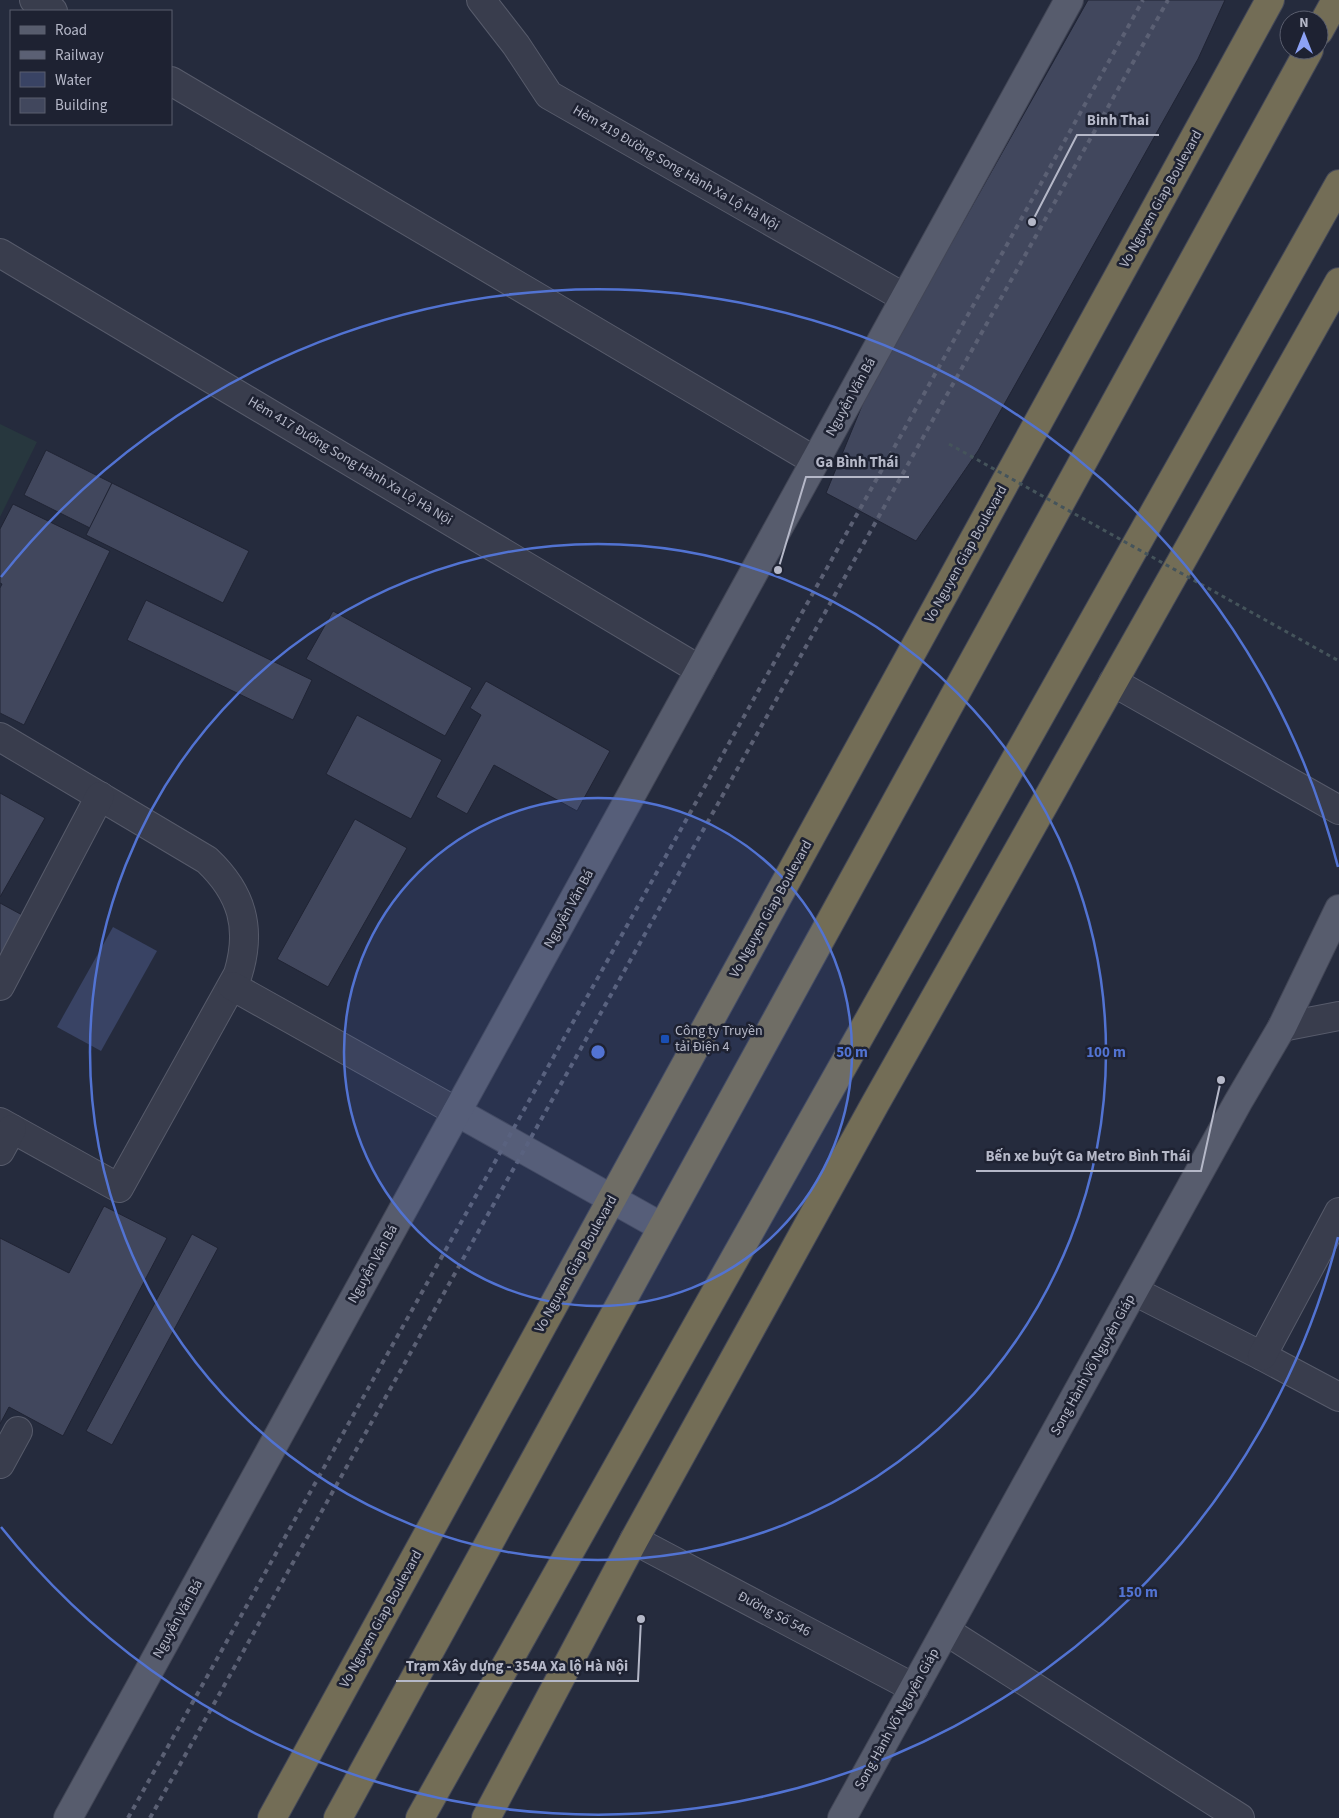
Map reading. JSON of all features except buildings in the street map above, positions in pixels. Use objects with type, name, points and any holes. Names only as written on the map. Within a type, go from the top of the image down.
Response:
[{"type":"highway","name":"Vo Nguyen Giap Boulevard","points":[[272,1818],[1270,0]]},
{"type":"highway","points":[[1329,13],[1336,0]]},
{"type":"highway","points":[[338,1818],[1304,60]]},
{"type":"highway","points":[[420,1818],[1339,184]]},
{"type":"highway","points":[[486,1818],[634,1540],[875,1104],[1339,282]]},
{"type":"main road","name":"Nguyễn Văn Bá","points":[[68,1818],[1069,0]]},
{"type":"main road","name":"Song Hành Võ Nguyên Giáp","points":[[842,1818],[1238,1102],[1282,1027],[1339,910]]},
{"type":"main road","points":[[457,1112],[662,1227]]},
{"type":"street","points":[[34,0],[51,10]]},
{"type":"street","name":"Hẻm 419 Đường Song Hành Xa Lộ Hà Nội","points":[[482,0],[516,45],[549,95],[905,298]]},
{"type":"street","points":[[172,82],[815,461]]},
{"type":"street","name":"Hẻm 417 Đường Song Hành Xa Lộ Hà Nội","points":[[0,253],[700,670]]},
{"type":"street","points":[[1113,682],[1339,810]]},
{"type":"street","points":[[0,737],[207,860],[231,887],[239,904],[245,939],[241,966],[232,986],[119,1188],[4,1134]]},
{"type":"street","points":[[0,986],[100,796]]},
{"type":"street","points":[[232,986],[457,1112]]},
{"type":"street","points":[[1282,1027],[1339,1016]]},
{"type":"street","points":[[1262,1356],[1339,1212]]},
{"type":"street","points":[[1134,1291],[1339,1397]]},
{"type":"street","points":[[0,1464],[18,1430]]},
{"type":"street","name":"Đường Số 546","points":[[634,1540],[914,1688]]},
{"type":"street","points":[[946,1631],[1240,1818]]},
{"type":"path","points":[[949,444],[1339,661]]},
{"type":"shaded area","points":[[0,424],[37,442],[0,517]]},
{"type":"water","points":[[113,927],[157,951],[101,1051],[57,1027]]},
{"type":"railway","points":[[128,1818],[1143,0]]},
{"type":"railway","points":[[150,1818],[1168,0]]},
{"type":"place","name":"Binh Thai","points":[[1032,222]]},
{"type":"place","name":"Ga Bình Thái","points":[[778,570]]},
{"type":"place","name":"Công ty Truyền tải Điện 4","points":[[665,1039]]},
{"type":"place","name":"Bến xe buýt Ga Metro Bình Thái","points":[[1221,1080]]},
{"type":"place","name":"Trạm Xây dựng - 354A Xa lộ Hà Nội","points":[[641,1619]]}]
